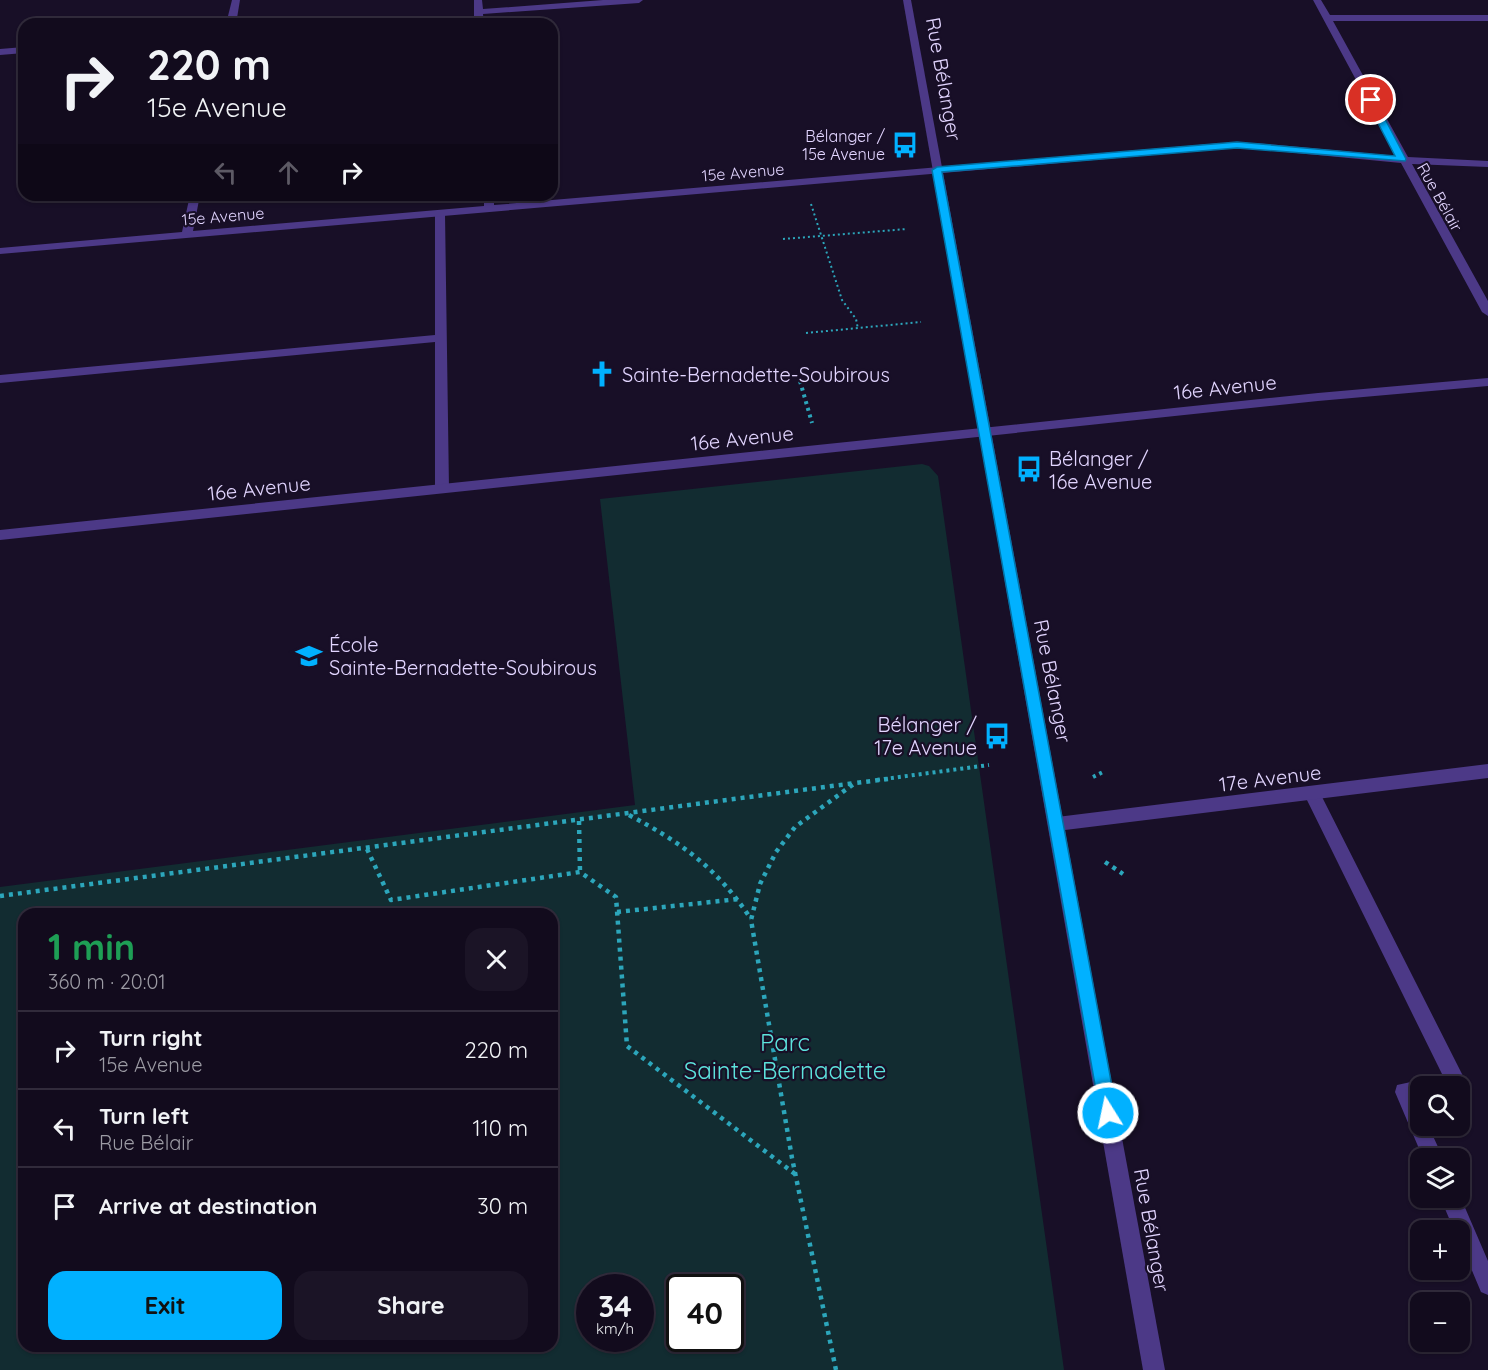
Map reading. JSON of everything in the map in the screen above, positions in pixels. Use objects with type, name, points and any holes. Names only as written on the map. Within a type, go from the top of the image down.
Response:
[{"type":"street","points":[[232,18],[236,0]]},
{"type":"street","points":[[478,0],[479,18]]},
{"type":"street","points":[[479,12],[639,0]]},
{"type":"street","name":"Rue Bélanger","points":[[907,0],[1154,1370]]},
{"type":"street","name":"Rue Bélair","points":[[1317,0],[1402,159],[1488,312]]},
{"type":"street","points":[[1327,18],[1488,18]]},
{"type":"street","points":[[0,52],[18,50]]},
{"type":"street","name":"15e Avenue","points":[[0,251],[816,183],[937,170],[1237,145],[1488,164]]},
{"type":"street","points":[[187,235],[194,201]]},
{"type":"street","points":[[489,201],[489,210]]},
{"type":"street","points":[[440,214],[442,489]]},
{"type":"street","points":[[0,380],[441,338]]},
{"type":"street","name":"16e Avenue","points":[[0,535],[984,432],[1488,382]]},
{"type":"street","name":"17e Avenue","points":[[1057,824],[1488,771]]},
{"type":"street","points":[[1312,794],[1453,1076]]},
{"type":"street","points":[[1410,1091],[1404,1092],[1410,1106]]},
{"type":"street","points":[[1455,1208],[1488,1285]]},
{"type":"path","points":[[809,195],[842,300],[856,319],[858,328]]},
{"type":"path","points":[[783,239],[907,229]]},
{"type":"path","points":[[806,333],[921,322]]},
{"type":"path","points":[[800,381],[815,434]]},
{"type":"path","points":[[0,896],[989,765]]},
{"type":"path","points":[[1093,777],[1105,771]]},
{"type":"path","points":[[751,920],[760,884],[776,852],[803,821],[855,783]]},
{"type":"path","points":[[629,814],[696,853],[739,899],[751,920],[796,1174],[836,1370]]},
{"type":"path","points":[[579,821],[580,872]]},
{"type":"path","points":[[367,848],[391,900],[580,872],[616,897],[627,1046],[796,1174]]},
{"type":"path","points":[[1105,862],[1123,874]]},
{"type":"path","points":[[617,912],[739,899]]},
{"type":"green space","name":"Parc Sainte-Bernadette","points":[[922,464],[929,466],[938,476],[1064,1370],[0,1370],[0,887],[635,805],[600,499]]},
{"type":"place","name":"Bélanger / 15e Avenue","points":[[905,145]]},
{"type":"place","name":"Sainte-Bernadette-Soubirous","points":[[602,374]]},
{"type":"place","name":"Bélanger / 16e Avenue","points":[[1029,469]]},
{"type":"place","name":"École Sainte-Bernadette-Soubirous","points":[[309,656]]},
{"type":"place","name":"Bélanger / 17e Avenue","points":[[997,736]]},
{"type":"route","points":[[1108,1113],[937,170],[1237,145],[1402,159],[1371,100]]}]
